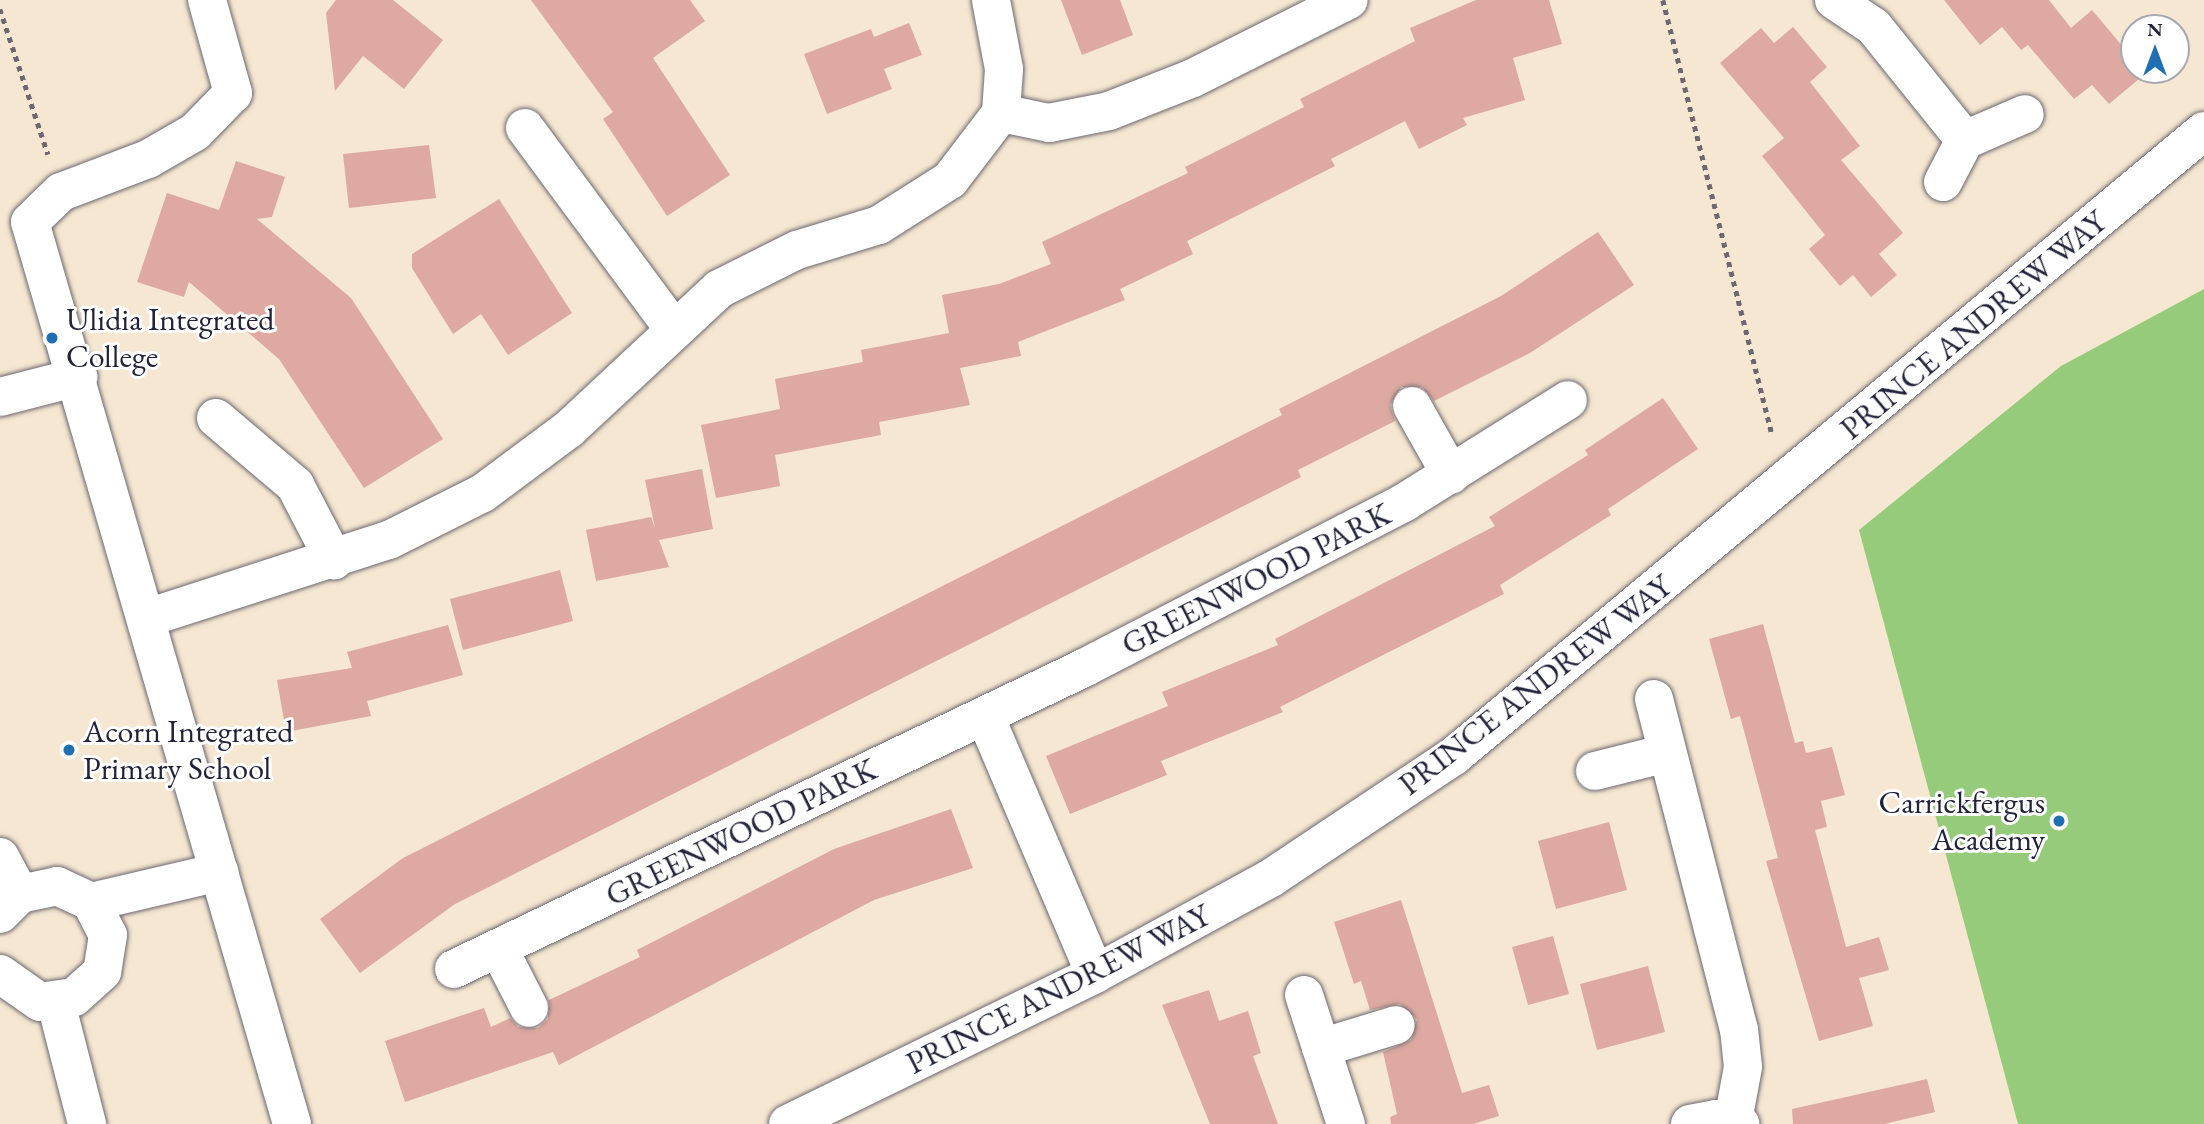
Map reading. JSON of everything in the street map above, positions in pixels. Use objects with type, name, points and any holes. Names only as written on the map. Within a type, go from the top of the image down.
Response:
[{"type":"street","points":[[207,0],[233,93],[195,132],[148,159],[61,192],[30,222],[78,377],[292,1124]]},
{"type":"street","points":[[147,618],[334,560],[444,514],[515,472],[595,406],[673,328],[757,267],[914,206],[967,164],[1000,113],[1004,69],[991,0]]},
{"type":"street","points":[[1000,113],[1049,123],[1109,111],[1193,78],[1349,0]]},
{"type":"street","points":[[1834,0],[1889,44],[1965,140]]},
{"type":"street","points":[[1943,182],[1965,140],[2025,114]]},
{"type":"street","points":[[525,128],[673,328]]},
{"type":"street","name":"PRINCE ANDREW WAY","points":[[788,1124],[1095,974],[1271,878],[1454,756],[2204,131]]},
{"type":"street","points":[[0,397],[78,377]]},
{"type":"street","name":"GREENWOOD PARK","points":[[454,969],[985,716],[1451,475],[1567,400]]},
{"type":"street","points":[[1412,406],[1451,475]]},
{"type":"street","points":[[216,418],[295,485],[334,560]]},
{"type":"street","points":[[1654,699],[1740,1038],[1743,1067],[1736,1122],[1690,1124]]},
{"type":"street","points":[[985,716],[1095,974]]},
{"type":"street","points":[[1595,771],[1667,753]]},
{"type":"street","points":[[0,857],[10,904],[57,886],[91,902],[108,935],[102,972],[90,987],[56,1003],[25,997],[0,974]]},
{"type":"street","points":[[91,902],[220,872]]},
{"type":"street","points":[[499,949],[528,1008]]},
{"type":"street","points":[[1304,995],[1346,1124]]},
{"type":"street","points":[[56,1003],[87,1124]]},
{"type":"street","points":[[1321,1048],[1396,1025]]},
{"type":"path","points":[[1663,0],[1784,483]]},
{"type":"path","points":[[0,9],[61,192]]},
{"type":"green space","name":"Carrickfergus Academy","points":[[2204,289],[2204,1124],[2018,1124],[1859,530],[2061,366]]},
{"type":"building","points":[[336,0],[393,0],[443,40],[404,89],[363,56],[335,91],[326,13]]},
{"type":"building","points":[[531,0],[690,0],[705,21],[653,58],[730,175],[667,216],[603,119],[613,112]]},
{"type":"building","points":[[1061,0],[1120,0],[1133,35],[1082,55]]},
{"type":"building","points":[[1476,0],[1549,0],[1562,44],[1513,58],[1525,100],[1463,118],[1467,125],[1419,149],[1405,121],[1331,159],[1335,166],[1187,241],[1193,254],[1120,289],[1125,300],[1018,342],[1021,356],[960,368],[970,405],[879,422],[881,435],[775,455],[780,486],[716,498],[701,425],[780,409],[775,379],[863,362],[861,350],[949,333],[942,295],[999,284],[1051,264],[1042,242],[1188,173],[1185,167],[1304,107],[1300,99],[1415,41],[1410,28]]},
{"type":"building","points":[[1944,0],[2049,0],[2071,28],[2092,10],[2120,43],[2120,84],[2133,84],[2109,104],[2092,85],[2074,99],[2028,45],[2021,50],[2002,27],[1980,45]]},
{"type":"building","points":[[909,23],[922,55],[884,69],[892,89],[827,114],[804,54],[871,29],[874,37]]},
{"type":"building","points":[[1793,27],[1827,67],[1810,82],[1860,146],[1841,160],[1903,233],[1879,254],[1897,275],[1871,297],[1853,275],[1840,286],[1809,249],[1825,235],[1762,156],[1784,138],[1720,63],[1761,28],[1774,43]]},
{"type":"building","points":[[429,145],[436,198],[349,208],[343,154]]},
{"type":"building","points":[[236,161],[285,177],[272,217],[257,219],[351,298],[443,439],[364,488],[279,359],[189,282],[184,297],[137,282],[167,193],[219,210]]},
{"type":"building","points":[[499,199],[572,313],[508,355],[481,314],[453,334],[412,268],[412,254]]},
{"type":"building","points":[[1598,232],[1634,285],[1530,353],[1434,401],[1422,387],[1401,387],[1390,405],[1395,421],[1298,470],[1301,477],[455,904],[360,973],[320,919],[403,858],[1282,415],[1279,409],[1501,296]]},
{"type":"building","points":[[1663,398],[1698,449],[1608,509],[1611,515],[1500,585],[1504,594],[1280,707],[1283,712],[1161,761],[1167,775],[1070,814],[1046,756],[1168,706],[1162,692],[1278,645],[1275,639],[1495,526],[1489,517],[1588,455],[1585,450]]},
{"type":"building","points":[[702,469],[713,529],[659,540],[669,567],[596,581],[586,530],[651,517],[655,528],[645,480]]},
{"type":"building","points":[[560,570],[573,621],[463,650],[450,599]]},
{"type":"building","points":[[1763,624],[1795,743],[1803,741],[1806,753],[1832,747],[1845,795],[1821,801],[1827,827],[1815,830],[1846,947],[1879,937],[1889,970],[1859,978],[1873,1026],[1819,1041],[1766,861],[1778,858],[1740,716],[1731,719],[1709,639]]},
{"type":"building","points":[[448,625],[463,675],[367,701],[371,716],[286,732],[277,680],[352,668],[347,652]]},
{"type":"building","points":[[951,809],[973,868],[874,900],[559,1065],[553,1052],[405,1102],[385,1041],[484,1008],[491,1027],[510,1018],[518,1027],[538,1028],[548,1019],[549,1000],[640,957],[637,950],[834,849]]},
{"type":"building","points":[[1609,822],[1627,890],[1556,909],[1538,841]]},
{"type":"building","points":[[1401,900],[1462,1093],[1489,1085],[1499,1116],[1473,1124],[1391,1124],[1390,1117],[1397,1114],[1383,1052],[1411,1040],[1417,1019],[1400,1004],[1370,1010],[1361,981],[1354,984],[1334,922]]},
{"type":"building","points":[[1553,936],[1569,994],[1528,1005],[1512,947]]},
{"type":"building","points":[[1648,966],[1665,1032],[1597,1050],[1580,984]]},
{"type":"building","points":[[1209,990],[1219,1021],[1248,1011],[1261,1053],[1253,1056],[1278,1124],[1210,1124],[1162,1005]]},
{"type":"building","points":[[1927,1079],[1935,1112],[1884,1124],[1793,1124],[1792,1109]]},
{"type":"place","name":"Ulidia Integrated College","points":[[52,338]]},
{"type":"place","name":"Acorn Integrated Primary School","points":[[69,750]]},
{"type":"place","name":"Carrickfergus Academy","points":[[2059,821]]}]
